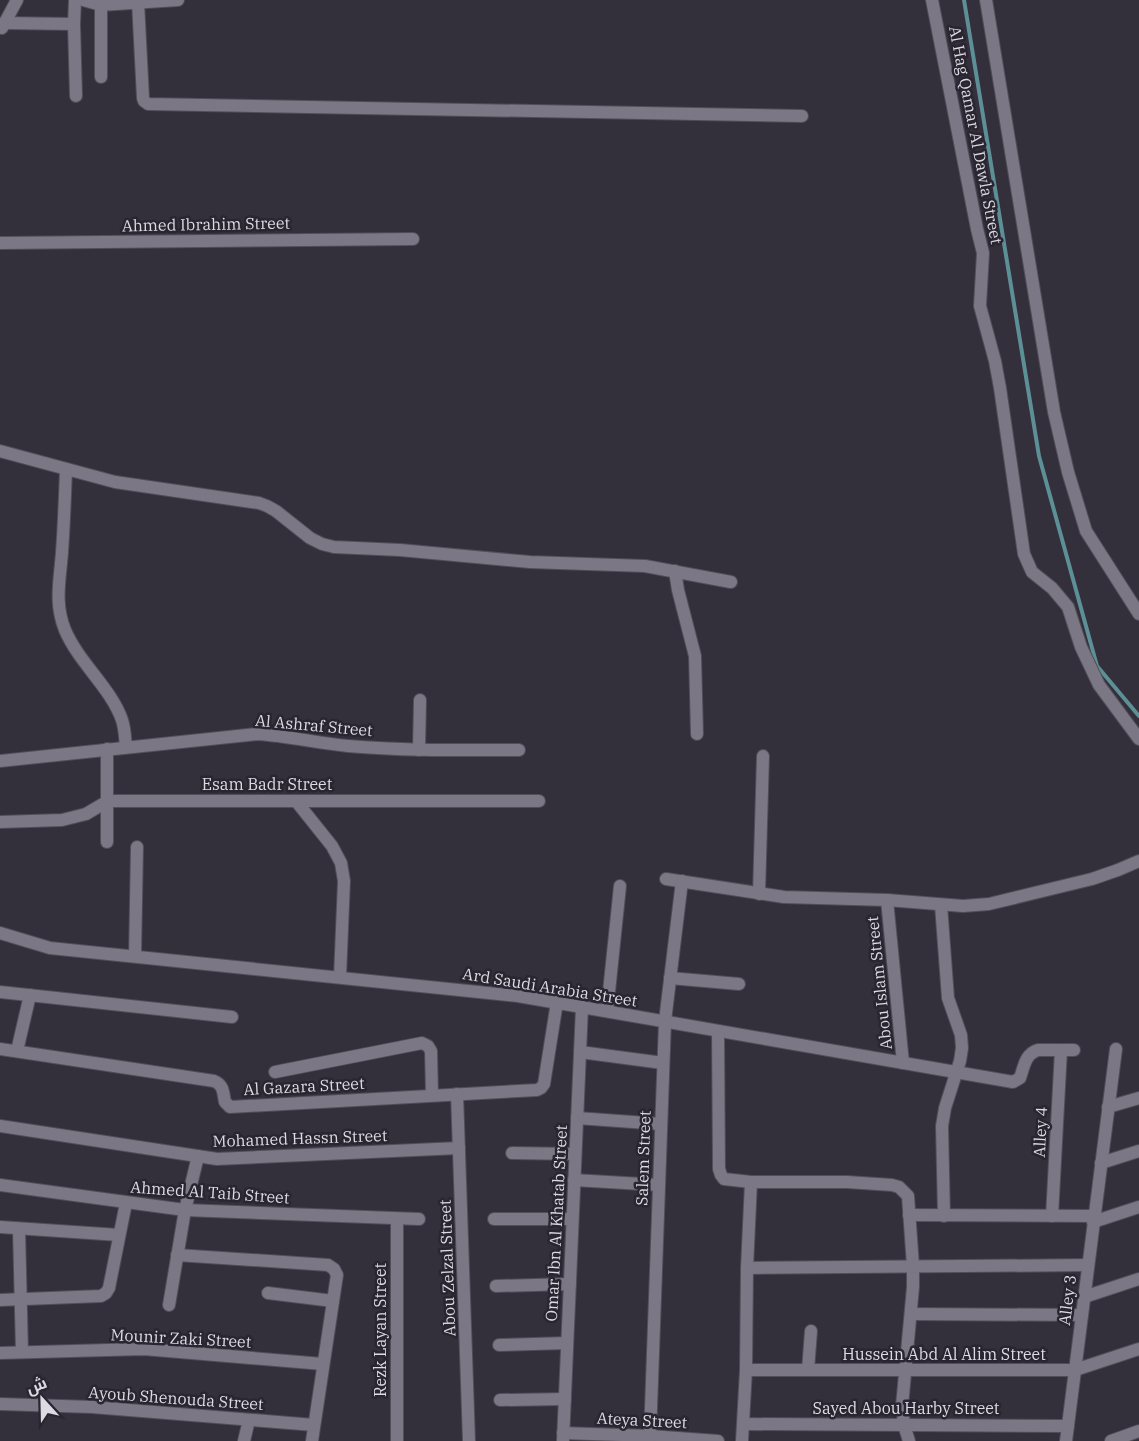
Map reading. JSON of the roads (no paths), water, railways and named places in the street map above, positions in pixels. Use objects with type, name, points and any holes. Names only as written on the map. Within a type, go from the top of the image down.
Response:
[{"type":"street","points":[[2,27],[17,0]]},
{"type":"street","points":[[75,0],[75,96]]},
{"type":"street","points":[[83,0],[101,5],[178,0]]},
{"type":"street","name":"Al Hag Qamar Al Dawla Street","points":[[932,0],[983,253],[980,306],[1000,388],[1024,554],[1032,572],[1052,588],[1068,607],[1081,647],[1099,685],[1139,739]]},
{"type":"street","name":"Al Hag Qamar Al Dawla Street","points":[[986,0],[1054,412],[1068,472],[1086,531],[1139,614]]},
{"type":"street","points":[[138,2],[143,98],[148,104],[802,116]]},
{"type":"street","points":[[101,5],[101,76]]},
{"type":"street","points":[[2,27],[74,24]]},
{"type":"street","name":"Ahmed Ibrahim Street","points":[[0,243],[413,239]]},
{"type":"street","points":[[0,451],[115,482],[259,503],[276,511],[310,537],[322,544],[334,547],[400,550],[530,562],[645,566],[731,582]]},
{"type":"street","points":[[66,469],[62,556],[58,588],[59,607],[65,629],[76,652],[122,720],[126,747]]},
{"type":"street","points":[[675,571],[695,656],[696,734]]},
{"type":"street","points":[[418,750],[420,700]]},
{"type":"street","name":"Al Ashraf Street","points":[[0,761],[257,734],[286,736],[347,746],[418,750],[519,750]]},
{"type":"street","points":[[107,842],[108,749]]},
{"type":"street","points":[[759,894],[763,756]]},
{"type":"street","name":"Esam Badr Street","points":[[0,822],[68,819],[86,814],[108,801],[539,801]]},
{"type":"street","points":[[296,801],[332,846],[341,863],[344,881],[340,977]]},
{"type":"street","points":[[135,956],[137,847]]},
{"type":"street","points":[[666,879],[759,894],[963,906],[989,904],[1092,879],[1139,861]]},
{"type":"street","name":"Salem Street","points":[[650,1436],[665,1022],[682,881]]},
{"type":"street","points":[[607,1011],[620,886]]},
{"type":"street","name":"Abou Islam Street","points":[[887,900],[903,1064]]},
{"type":"street","points":[[941,905],[948,998],[961,1035],[962,1048],[945,1107],[942,1126],[944,1216]]},
{"type":"street","name":"Ard Saudi Arabia Street","points":[[0,933],[50,948],[518,996],[1016,1082],[1022,1076],[1029,1054],[1038,1050],[1068,1050]]},
{"type":"street","points":[[670,978],[739,984]]},
{"type":"street","points":[[0,992],[232,1017]]},
{"type":"street","points":[[17,1051],[30,995]]},
{"type":"street","name":"Al Gazara Street","points":[[0,1049],[214,1081],[223,1088],[225,1102],[230,1107],[537,1090],[542,1088],[545,1082],[557,1002]]},
{"type":"street","name":"Omar Ibn Al Khatab Street","points":[[563,1437],[582,1007]]},
{"type":"street","points":[[718,1031],[719,1169],[724,1179],[751,1182],[847,1182],[892,1185],[899,1187],[908,1196],[913,1266],[902,1406],[909,1441]]},
{"type":"street","points":[[275,1072],[422,1043],[428,1046],[431,1052],[432,1095]]},
{"type":"street","name":"Alley 3","points":[[1066,1441],[1116,1049]]},
{"type":"street","name":"Alley 4","points":[[1052,1215],[1068,1050]]},
{"type":"street","points":[[580,1053],[663,1063]]},
{"type":"street","name":"Abou Zelzal Street","points":[[457,1094],[469,1441]]},
{"type":"street","points":[[1108,1107],[1139,1098]]},
{"type":"street","points":[[577,1118],[661,1124]]},
{"type":"street","name":"Mohamed Hassn Street","points":[[0,1126],[217,1159],[459,1148]]},
{"type":"street","points":[[1101,1163],[1139,1151]]},
{"type":"street","points":[[512,1153],[575,1154]]},
{"type":"street","points":[[169,1305],[185,1210],[198,1156]]},
{"type":"street","points":[[574,1180],[659,1185]]},
{"type":"street","points":[[742,1441],[751,1182]]},
{"type":"street","name":"Ahmed Al Taib Street","points":[[0,1185],[185,1210],[419,1220]]},
{"type":"street","points":[[0,1300],[104,1295],[109,1288],[126,1203]]},
{"type":"street","points":[[909,1215],[1052,1215],[1094,1219],[1139,1208]]},
{"type":"street","name":"Rezk Layan Street","points":[[397,1219],[397,1441]]},
{"type":"street","points":[[494,1219],[572,1219]]},
{"type":"street","points":[[0,1227],[119,1235]]},
{"type":"street","points":[[19,1229],[22,1352]]},
{"type":"street","points":[[177,1255],[328,1265],[334,1269],[337,1275],[312,1441]]},
{"type":"street","points":[[747,1268],[1088,1265]]},
{"type":"street","points":[[1084,1297],[1139,1279]]},
{"type":"street","points":[[496,1286],[570,1284]]},
{"type":"street","points":[[268,1293],[333,1301]]},
{"type":"street","points":[[911,1314],[1082,1315]]},
{"type":"street","points":[[808,1370],[811,1331]]},
{"type":"street","points":[[499,1345],[567,1343]]},
{"type":"street","name":"Mounir Zaki Street","points":[[0,1353],[144,1349],[323,1364]]},
{"type":"street","name":"Hussein Abd Al Alim Street","points":[[746,1370],[1075,1370],[1139,1349]]},
{"type":"street","points":[[500,1400],[565,1399]]},
{"type":"street","name":"Ayoub Shenouda Street","points":[[0,1404],[92,1407],[314,1425]]},
{"type":"street","points":[[243,1441],[249,1420]]},
{"type":"street","name":"Sayed Abou Harby Street","points":[[744,1424],[1068,1426]]},
{"type":"street","points":[[1111,1441],[1139,1431]]},
{"type":"street","name":"Ateya Street","points":[[563,1437],[650,1436],[718,1441]]},
{"type":"waterway","points":[[964,0],[1039,456],[1097,666],[1139,716]]}]
